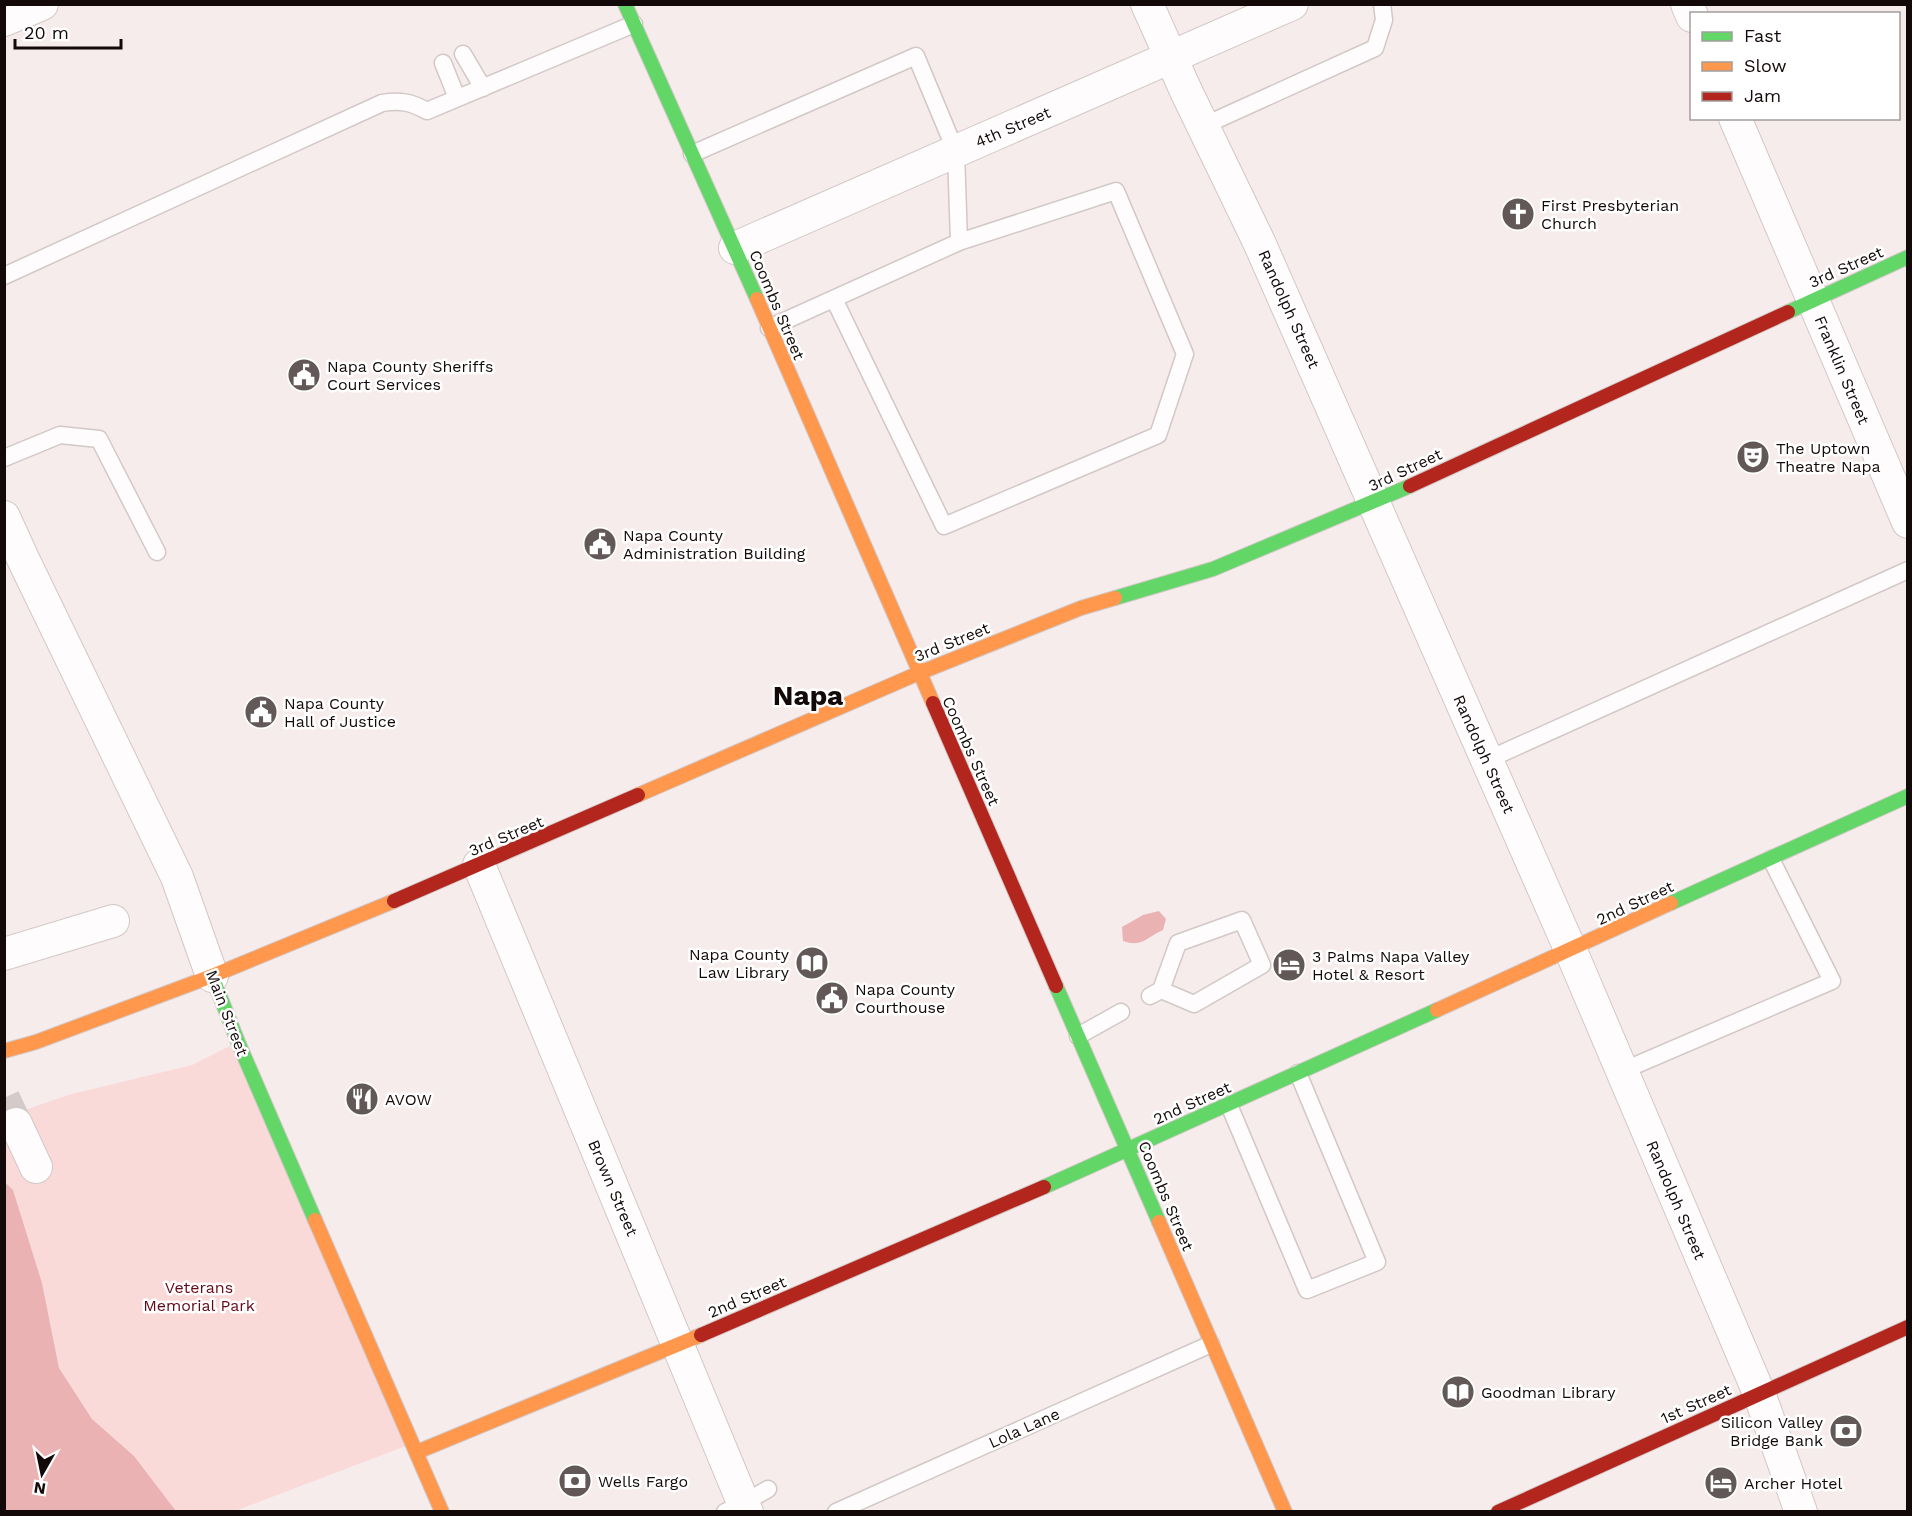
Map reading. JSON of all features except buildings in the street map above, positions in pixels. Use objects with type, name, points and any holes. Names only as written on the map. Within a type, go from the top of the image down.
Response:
[{"type":"street","points":[[4,20],[42,4]]},
{"type":"street","name":"Coombs Street","points":[[625,4],[735,248],[1285,1512]]},
{"type":"street","name":"Randolph Street","points":[[1147,4],[1259,242],[1570,951],[1759,1393],[1801,1512]]},
{"type":"street","name":"4th Street","points":[[735,248],[1171,59],[1292,4]]},
{"type":"street","name":"Franklin Street","points":[[1736,120],[1908,522]]},
{"type":"street","name":"3rd Street","points":[[4,1051],[36,1042],[212,976],[479,866],[919,673],[1081,608],[1213,569],[1375,502],[1908,257]]},
{"type":"street","name":"Main Street","points":[[4,517],[177,877],[237,1042],[442,1512]]},
{"type":"street","name":"2nd Street","points":[[417,1452],[679,1345],[1229,1105],[1908,796]]},
{"type":"street","name":"Brown Street","points":[[479,866],[746,1504]]},
{"type":"street","points":[[4,954],[113,921]]},
{"type":"street","points":[[16,1124],[36,1167]]},
{"type":"street","name":"1st Street","points":[[1498,1512],[1908,1328]]},
{"type":"lane","points":[[1203,126],[1375,48],[1384,20],[1382,4]]},
{"type":"lane","points":[[4,276],[382,103],[398,100],[412,103],[427,111],[634,24]]},
{"type":"lane","points":[[463,54],[483,88]]},
{"type":"lane","points":[[692,154],[916,56],[956,152],[959,242]]},
{"type":"lane","points":[[443,63],[457,98]]},
{"type":"lane","points":[[769,328],[959,242],[1116,191],[1185,354],[1158,435],[944,526],[834,299]]},
{"type":"lane","points":[[4,458],[60,435],[99,439],[157,552]]},
{"type":"lane","points":[[1487,760],[1908,570]]},
{"type":"lane","points":[[1622,1071],[1832,981],[1771,859]]},
{"type":"lane","points":[[1242,920],[1262,965],[1194,1004],[1156,993],[1179,944],[1242,920]]},
{"type":"lane","points":[[1078,1036],[1121,1012]]},
{"type":"lane","points":[[1229,1105],[1307,1290],[1377,1262],[1298,1073]]},
{"type":"lane","name":"Lola Lane","points":[[836,1512],[1211,1344]]},
{"type":"green space","name":"Veterans Memorial Park","points":[[238,1042],[411,1444],[235,1511],[176,1511],[134,1456],[92,1419],[59,1368],[42,1283],[13,1190],[5,1181],[5,1117],[68,1095],[192,1065]]},
{"type":"shaded area","points":[[1159,911],[1166,919],[1163,930],[1140,942],[1123,941],[1122,927],[1143,915]]},
{"type":"shaded area","points":[[4,1181],[13,1190],[42,1283],[59,1368],[92,1419],[134,1456],[176,1511],[5,1511]]},
{"type":"tunnel","points":[[4,1098],[16,1124]]},
{"type":"traffic: fast","points":[[625,4],[757,299]]},
{"type":"traffic: fast","points":[[1788,312],[1908,257]]},
{"type":"traffic: fast","points":[[1115,598],[1213,569],[1410,486]]},
{"type":"traffic: fast","points":[[1671,903],[1908,796]]},
{"type":"traffic: fast","points":[[212,976],[315,1220]]},
{"type":"traffic: fast","points":[[1056,986],[1159,1222]]},
{"type":"traffic: fast","points":[[1044,1187],[1437,1010]]},
{"type":"traffic: slow","points":[[757,299],[933,703]]},
{"type":"traffic: slow","points":[[638,795],[919,673],[1081,608],[1115,598]]},
{"type":"traffic: slow","points":[[4,1051],[36,1042],[212,976],[394,901]]},
{"type":"traffic: slow","points":[[1437,1010],[1671,903]]},
{"type":"traffic: slow","points":[[315,1220],[442,1512]]},
{"type":"traffic: slow","points":[[1159,1222],[1285,1512]]},
{"type":"traffic: slow","points":[[417,1452],[701,1335]]},
{"type":"traffic: jam","points":[[1410,486],[1788,312]]},
{"type":"traffic: jam","points":[[933,703],[1056,986]]},
{"type":"traffic: jam","points":[[394,901],[638,795]]},
{"type":"traffic: jam","points":[[701,1335],[1044,1187]]},
{"type":"traffic: jam","points":[[1498,1512],[1908,1327]]},
{"type":"place","name":"First Presbyterian Church","points":[[1518,214]]},
{"type":"place","name":"Napa County Sheriffs Court Services","points":[[304,375]]},
{"type":"place","name":"The Uptown Theatre Napa","points":[[1753,457]]},
{"type":"place","name":"Napa County Administration Building","points":[[600,544]]},
{"type":"place","name":"Napa County Hall of Justice","points":[[261,712]]},
{"type":"place","name":"Napa County Law Library","points":[[812,963]]},
{"type":"place","name":"3 Palms Napa Valley Hotel & Resort","points":[[1289,965]]},
{"type":"place","name":"Napa County Courthouse","points":[[832,998]]},
{"type":"place","name":"AVOW","points":[[362,1099]]},
{"type":"place","name":"Goodman Library","points":[[1458,1392]]},
{"type":"place","name":"Silicon Valley Bridge Bank","points":[[1846,1431]]},
{"type":"place","name":"Wells Fargo","points":[[575,1481]]},
{"type":"place","name":"Archer Hotel","points":[[1721,1483]]},
{"type":"district","name":"Napa","points":[[808,695]]}]
